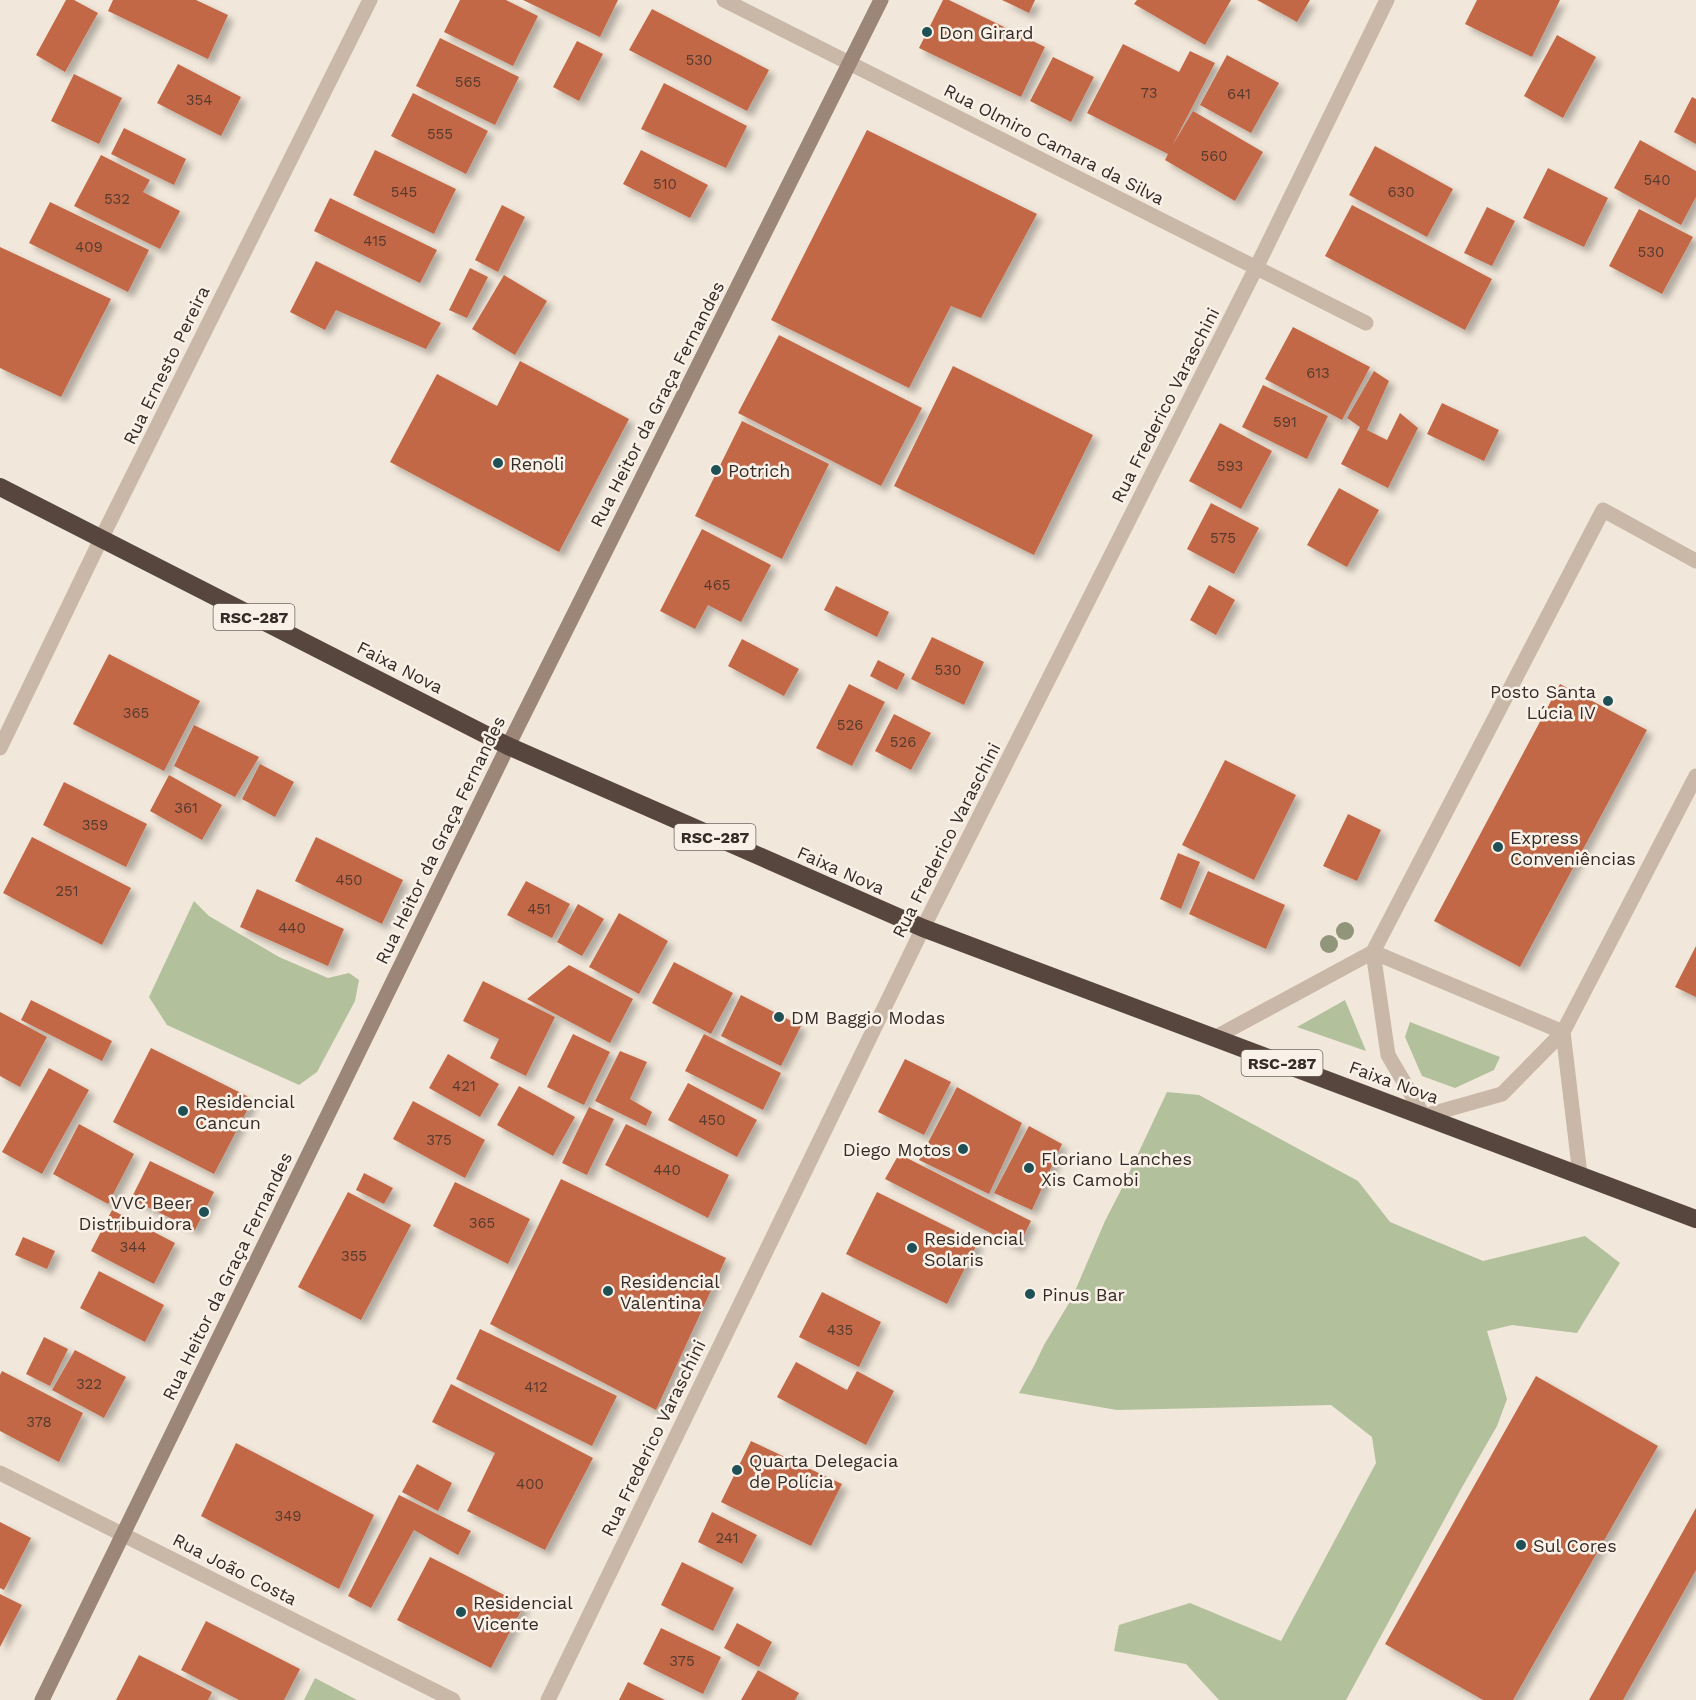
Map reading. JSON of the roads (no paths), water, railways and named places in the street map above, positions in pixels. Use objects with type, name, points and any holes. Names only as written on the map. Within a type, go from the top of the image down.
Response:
[{"type":"highway","name":"Faixa Nova","points":[[0,487],[508,746],[923,928],[1696,1219]]},
{"type":"street","name":"Rua Ernesto Pereira","points":[[0,748],[101,539],[370,0]]},
{"type":"street","name":"Rua Olmiro Camara da Silva","points":[[724,0],[1366,323]]},
{"type":"street","name":"Rua Heitor da Graça Fernandes","points":[[42,1700],[508,746],[881,0]]},
{"type":"street","name":"Rua Frederico Varaschini","points":[[548,1700],[923,928],[1256,268],[1386,0]]},
{"type":"street","points":[[1214,1038],[1373,952],[1603,510],[1696,561]]},
{"type":"street","points":[[1373,952],[1388,1055],[1424,1116],[1502,1094],[1563,1032],[1696,776]]},
{"type":"street","points":[[1373,952],[1563,1032]]},
{"type":"street","points":[[1563,1032],[1580,1175]]},
{"type":"street","name":"Rua João Costa","points":[[0,1473],[453,1700]]},
{"type":"place","name":"Don Girard","points":[[927,32]]},
{"type":"place","name":"Renoli","points":[[498,463]]},
{"type":"place","name":"Potrich","points":[[716,470]]},
{"type":"place","name":"Posto Santa Lúcia IV","points":[[1608,701]]},
{"type":"place","name":"Express Conveniências","points":[[1498,847]]},
{"type":"place","name":"DM Baggio Modas","points":[[779,1017]]},
{"type":"place","name":"Residencial Cancun","points":[[183,1111]]},
{"type":"place","name":"Diego Motos","points":[[963,1149]]},
{"type":"place","name":"Floriano Lanches Xis Camobi","points":[[1029,1168]]},
{"type":"place","name":"VVC Beer Distribuidora","points":[[204,1212]]},
{"type":"place","name":"Residencial Solaris","points":[[912,1248]]},
{"type":"place","name":"Residencial Valentina","points":[[608,1291]]},
{"type":"place","name":"Pinus Bar","points":[[1030,1294]]},
{"type":"place","name":"Quarta Delegacia de Polícia","points":[[737,1470]]},
{"type":"place","name":"Sul Cores","points":[[1521,1545]]},
{"type":"place","name":"Residencial Vicente","points":[[461,1612]]}]
